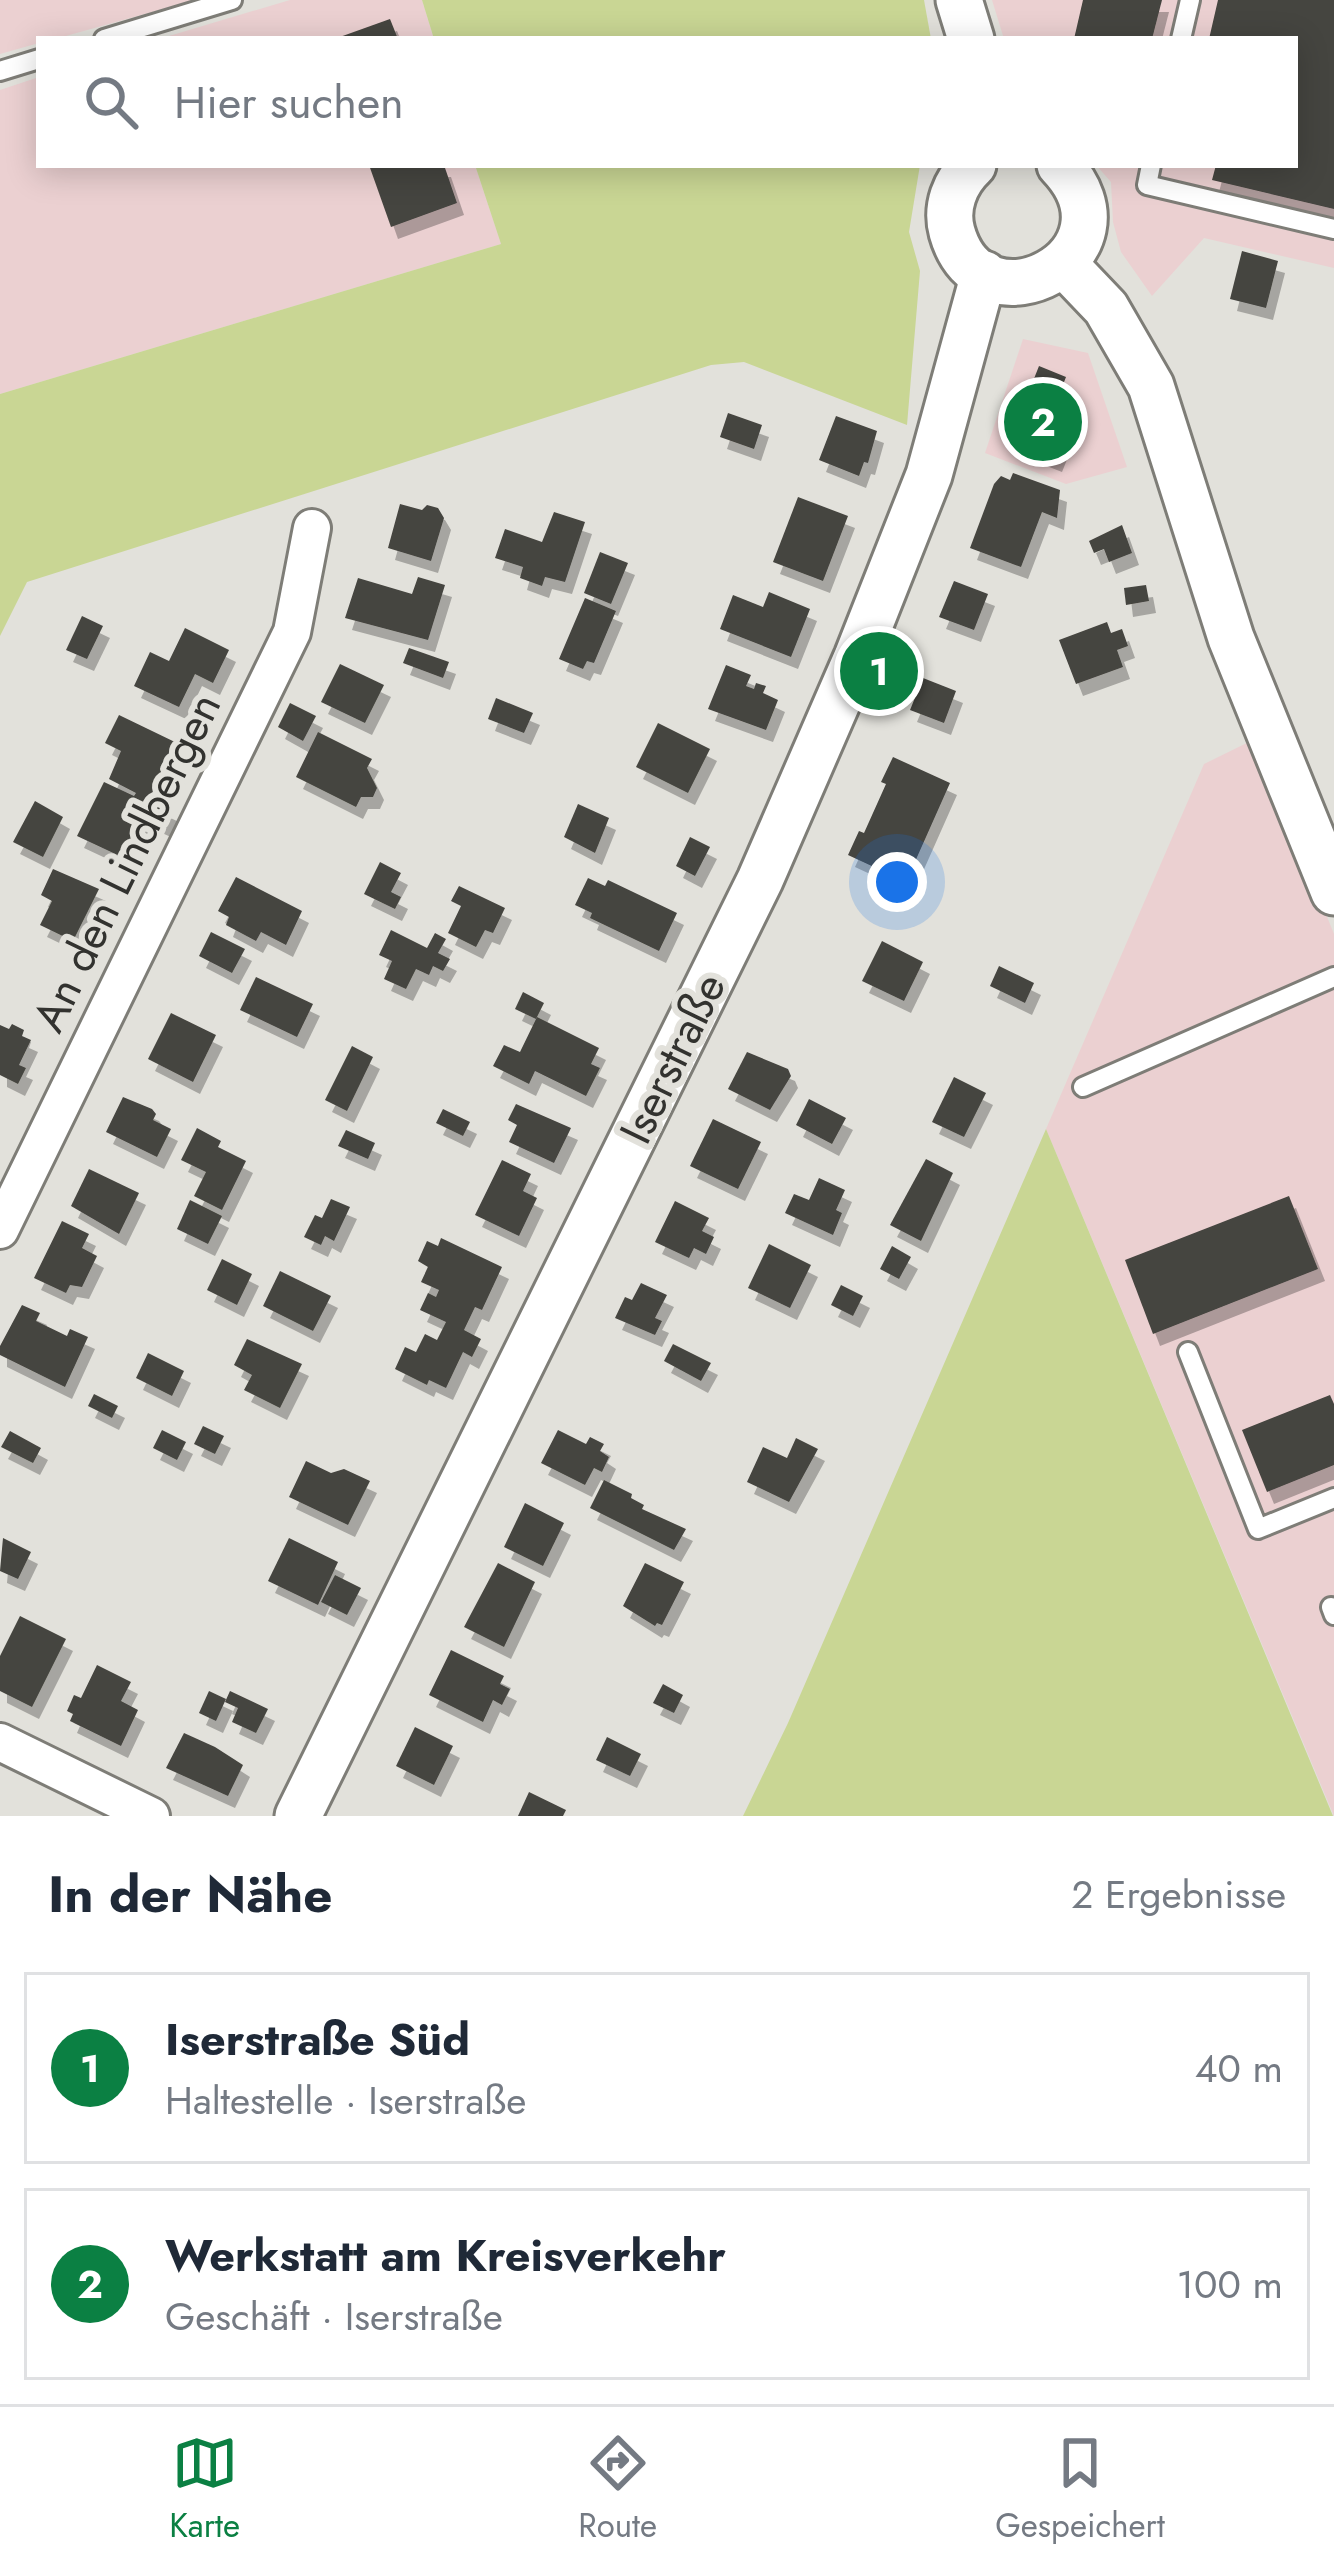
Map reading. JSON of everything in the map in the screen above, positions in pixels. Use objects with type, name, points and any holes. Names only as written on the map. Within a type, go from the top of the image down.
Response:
[{"type":"street","points":[[959,0],[970,36]]},
{"type":"street","points":[[971,168],[956,185],[950,226],[956,245],[984,274],[1004,282],[1046,277],[1076,249],[1084,212],[1080,194],[1062,168]]},
{"type":"street","points":[[1064,264],[1106,308],[1151,386],[1231,638],[1334,892]]},
{"type":"street","name":"Iserstraße","points":[[298,1816],[760,880],[857,657],[929,475],[984,274]]},
{"type":"street","name":"An den Lindbergen","points":[[0,1230],[292,632],[312,528]]},
{"type":"street","points":[[0,1742],[152,1816]]},
{"type":"lane","points":[[114,36],[232,0]]},
{"type":"lane","points":[[1182,36],[1190,0]]},
{"type":"lane","points":[[0,71],[36,60]]},
{"type":"lane","points":[[1150,168],[1147,185],[1334,229]]},
{"type":"lane","points":[[1083,1087],[1334,977]]},
{"type":"lane","points":[[1188,1352],[1258,1529],[1334,1498]]},
{"type":"shaded area","points":[[0,0],[195,0],[66,36],[36,36],[36,44],[0,54]]},
{"type":"shaded area","points":[[290,0],[422,0],[433,36],[169,36]]},
{"type":"shaded area","points":[[992,0],[1334,0],[1334,268],[1204,238],[1152,296],[1121,252],[1113,222],[1111,182],[1099,168],[1298,168],[1298,36],[1003,36]]},
{"type":"shaded area","points":[[36,78],[36,168],[476,168],[501,244],[0,394],[0,90]]},
{"type":"shaded area","points":[[1023,339],[1088,353],[1127,467],[1066,484],[985,453]]},
{"type":"shaded area","points":[[1255,739],[1334,934],[1334,1816],[1046,1129],[1204,764]]},
{"type":"green space","points":[[422,0],[924,0],[930,36],[433,36]]},
{"type":"green space","points":[[476,168],[920,168],[909,232],[920,271],[907,425],[744,362],[711,365],[27,582],[0,636],[0,394],[501,244]]},
{"type":"green space","points":[[1046,1129],[1333,1816],[743,1816],[788,1723]]},
{"type":"building","points":[[1083,0],[1162,0],[1153,36],[1075,36]]},
{"type":"building","points":[[1218,0],[1334,0],[1334,209],[1212,180],[1215,168],[1298,168],[1298,36],[1210,36]]},
{"type":"building","points":[[390,19],[397,36],[343,36]]},
{"type":"building","points":[[370,168],[445,168],[457,203],[391,227]]},
{"type":"building","points":[[1242,251],[1278,261],[1266,308],[1230,299]]},
{"type":"building","points":[[1039,366],[1066,377],[1059,395],[1078,403],[1055,460],[1009,442]]},
{"type":"building","points":[[728,413],[762,425],[754,449],[720,437]]},
{"type":"building","points":[[836,416],[877,431],[859,476],[819,460]]},
{"type":"building","points":[[1013,473],[1060,490],[1057,518],[1042,512],[1021,567],[970,548],[994,484],[1001,476],[1010,480]]},
{"type":"building","points":[[798,497],[848,516],[823,581],[773,562]]},
{"type":"building","points":[[400,504],[422,510],[427,505],[438,508],[444,518],[431,561],[388,548]]},
{"type":"building","points":[[554,512],[585,522],[565,582],[545,577],[542,586],[520,578],[523,567],[495,558],[505,529],[542,542]]},
{"type":"building","points":[[1122,525],[1132,553],[1109,562],[1104,549],[1094,553],[1089,541]]},
{"type":"building","points":[[600,552],[628,563],[611,604],[584,593]]},
{"type":"building","points":[[418,577],[445,585],[428,640],[345,618],[358,578],[412,594]]},
{"type":"building","points":[[954,581],[988,594],[974,630],[939,617]]},
{"type":"building","points":[[1146,585],[1149,601],[1126,605],[1124,588]]},
{"type":"building","points":[[769,592],[810,609],[791,657],[720,629],[733,595],[763,607]]},
{"type":"building","points":[[585,598],[616,611],[594,663],[587,661],[583,669],[559,659]]},
{"type":"building","points":[[82,616],[103,626],[87,659],[66,650]]},
{"type":"building","points":[[1107,622],[1111,633],[1122,629],[1128,646],[1117,650],[1123,667],[1076,684],[1059,640]]},
{"type":"building","points":[[185,628],[229,650],[213,683],[195,674],[179,707],[134,686],[150,652],[169,661]]},
{"type":"building","points":[[409,648],[449,662],[443,678],[403,663]]},
{"type":"building","points":[[340,664],[384,685],[365,723],[321,702]]},
{"type":"building","points":[[726,665],[751,675],[746,686],[766,686],[763,693],[778,700],[766,730],[708,709]]},
{"type":"building","points":[[923,678],[956,691],[944,723],[910,710]]},
{"type":"building","points":[[496,698],[533,713],[524,733],[488,719]]},
{"type":"building","points":[[290,703],[316,716],[303,741],[278,727]]},
{"type":"building","points":[[119,715],[179,744],[149,799],[174,811],[166,826],[144,816],[124,858],[77,836],[104,782],[136,793],[109,779],[121,751],[105,743]]},
{"type":"building","points":[[658,723],[710,749],[688,793],[636,767]]},
{"type":"building","points":[[318,732],[372,759],[367,768],[377,788],[373,797],[361,797],[356,807],[296,777]]},
{"type":"building","points":[[893,757],[950,783],[906,882],[848,855],[859,831],[864,833]]},
{"type":"building","points":[[35,801],[63,817],[43,857],[13,842]]},
{"type":"building","points":[[578,804],[609,818],[595,853],[564,837]]},
{"type":"building","points":[[690,837],[710,847],[695,876],[676,866]]},
{"type":"building","points":[[380,862],[401,873],[391,892],[401,897],[395,909],[364,894]]},
{"type":"building","points":[[53,869],[99,889],[73,941],[40,925],[52,901],[41,895]]},
{"type":"building","points":[[236,877],[302,911],[286,945],[261,932],[256,941],[226,925],[229,917],[218,911]]},
{"type":"building","points":[[588,878],[605,886],[608,880],[677,913],[659,951],[590,918],[592,913],[575,905]]},
{"type":"building","points":[[459,886],[505,908],[493,933],[485,930],[476,947],[448,933],[461,906],[451,901]]},
{"type":"building","points":[[391,930],[427,948],[435,933],[446,939],[438,953],[450,959],[443,971],[433,966],[429,975],[416,969],[406,989],[384,979],[392,961],[379,955]]},
{"type":"building","points":[[211,932],[245,949],[232,973],[199,956]]},
{"type":"building","points":[[882,941],[923,962],[904,1001],[862,981]]},
{"type":"building","points":[[999,966],[1034,983],[1025,1003],[990,986]]},
{"type":"building","points":[[256,977],[313,1004],[297,1037],[240,1010]]},
{"type":"building","points":[[523,992],[544,1003],[536,1019],[515,1009]]},
{"type":"building","points":[[171,1013],[216,1035],[193,1082],[148,1059]]},
{"type":"building","points":[[537,1017],[599,1048],[591,1064],[600,1068],[586,1096],[535,1071],[529,1084],[493,1066],[504,1045],[520,1052]]},
{"type":"building","points":[[12,1024],[31,1040],[19,1065],[26,1068],[18,1084],[0,1075],[0,1025],[9,1029]]},
{"type":"building","points":[[352,1046],[373,1057],[347,1111],[325,1100]]},
{"type":"building","points":[[747,1052],[788,1069],[791,1076],[770,1110],[728,1089]]},
{"type":"building","points":[[954,1077],[986,1093],[964,1137],[932,1122]]},
{"type":"building","points":[[123,1097],[152,1109],[153,1120],[171,1129],[157,1157],[106,1132]]},
{"type":"building","points":[[809,1099],[846,1118],[832,1144],[796,1125]]},
{"type":"building","points":[[516,1104],[571,1128],[554,1163],[509,1142],[517,1125],[508,1120]]},
{"type":"building","points":[[443,1109],[470,1122],[463,1136],[436,1123]]},
{"type":"building","points":[[713,1119],[761,1142],[738,1189],[690,1166]]},
{"type":"building","points":[[197,1128],[221,1141],[218,1147],[246,1161],[222,1210],[194,1196],[206,1172],[181,1160]]},
{"type":"building","points":[[346,1130],[375,1143],[368,1159],[338,1146]]},
{"type":"building","points":[[926,1159],[953,1173],[921,1241],[890,1225]]},
{"type":"building","points":[[502,1160],[531,1174],[523,1191],[537,1198],[519,1236],[475,1215]]},
{"type":"building","points":[[89,1169],[139,1193],[119,1234],[71,1206]]},
{"type":"building","points":[[819,1178],[845,1190],[833,1235],[785,1213],[794,1194],[809,1200]]},
{"type":"building","points":[[1289,1196],[1318,1269],[1153,1334],[1125,1260]]},
{"type":"building","points":[[331,1199],[350,1207],[334,1241],[325,1236],[321,1245],[304,1237],[315,1215],[322,1218]]},
{"type":"building","points":[[190,1200],[222,1216],[208,1244],[177,1229]]},
{"type":"building","points":[[675,1201],[709,1218],[702,1231],[714,1237],[706,1254],[694,1248],[689,1258],[655,1242]]},
{"type":"building","points":[[62,1221],[89,1234],[82,1248],[97,1256],[82,1287],[70,1285],[66,1293],[34,1278]]},
{"type":"building","points":[[441,1238],[502,1267],[482,1310],[475,1307],[464,1330],[481,1339],[472,1357],[463,1352],[446,1388],[429,1380],[427,1385],[395,1369],[405,1347],[416,1352],[425,1334],[437,1340],[446,1322],[420,1310],[428,1293],[436,1297],[439,1290],[421,1282],[428,1267],[418,1261],[427,1241],[438,1246]]},
{"type":"building","points":[[769,1244],[811,1265],[790,1308],[748,1288]]},
{"type":"building","points":[[892,1246],[911,1257],[899,1279],[880,1269]]},
{"type":"building","points":[[222,1259],[252,1274],[237,1305],[207,1290]]},
{"type":"building","points":[[280,1271],[331,1296],[313,1331],[263,1306]]},
{"type":"building","points":[[641,1283],[667,1295],[655,1318],[662,1321],[655,1335],[615,1318],[625,1297],[632,1300]]},
{"type":"building","points":[[841,1285],[863,1296],[853,1316],[831,1305]]},
{"type":"building","points":[[22,1305],[40,1313],[36,1321],[67,1336],[70,1329],[88,1337],[65,1387],[0,1355],[0,1346]]},
{"type":"building","points":[[247,1339],[302,1364],[280,1408],[244,1390],[252,1375],[234,1365]]},
{"type":"building","points":[[673,1344],[711,1363],[701,1381],[664,1361]]},
{"type":"building","points":[[148,1353],[184,1371],[172,1396],[136,1378]]},
{"type":"building","points":[[94,1394],[118,1406],[112,1418],[88,1406]]},
{"type":"building","points":[[1330,1395],[1334,1465],[1267,1492],[1242,1430]]},
{"type":"building","points":[[203,1426],[224,1436],[215,1454],[194,1444]]},
{"type":"building","points":[[162,1430],[186,1442],[177,1460],[153,1448]]},
{"type":"building","points":[[558,1430],[586,1444],[590,1437],[604,1444],[600,1451],[609,1457],[602,1472],[594,1468],[585,1485],[541,1463]]},
{"type":"building","points":[[10,1431],[41,1448],[33,1463],[1,1447]]},
{"type":"building","points":[[796,1438],[818,1449],[789,1502],[747,1482],[763,1447],[787,1458]]},
{"type":"building","points":[[306,1461],[331,1473],[344,1469],[370,1481],[348,1525],[289,1497]]},
{"type":"building","points":[[604,1480],[632,1494],[631,1498],[644,1505],[642,1509],[686,1529],[674,1550],[590,1508]]},
{"type":"building","points":[[525,1503],[564,1523],[543,1566],[504,1547]]},
{"type":"building","points":[[3,1538],[31,1552],[18,1579],[0,1571]]},
{"type":"building","points":[[289,1538],[338,1562],[318,1605],[268,1581]]},
{"type":"building","points":[[498,1563],[535,1582],[504,1647],[464,1627]]},
{"type":"building","points":[[645,1563],[684,1582],[662,1625],[655,1626],[623,1606]]},
{"type":"building","points":[[335,1575],[361,1588],[347,1615],[321,1602]]},
{"type":"building","points":[[20,1616],[66,1639],[32,1707],[0,1691],[0,1656]]},
{"type":"building","points":[[451,1650],[504,1676],[500,1684],[510,1689],[502,1705],[493,1700],[483,1722],[429,1695]]},
{"type":"building","points":[[97,1665],[131,1682],[121,1701],[138,1710],[121,1746],[70,1721],[73,1714],[67,1711],[74,1695],[81,1698]]},
{"type":"building","points":[[663,1684],[683,1695],[674,1713],[653,1703]]},
{"type":"building","points":[[209,1691],[226,1699],[216,1721],[199,1713]]},
{"type":"building","points":[[230,1691],[268,1709],[256,1733],[232,1722],[238,1708],[225,1702]]},
{"type":"building","points":[[415,1727],[453,1746],[434,1785],[396,1766]]},
{"type":"building","points":[[184,1733],[243,1765],[228,1796],[166,1768]]},
{"type":"building","points":[[607,1737],[641,1754],[630,1776],[596,1760]]},
{"type":"building","points":[[529,1792],[566,1810],[563,1816],[518,1816]]},
{"type":"place","name":"Werkstatt am Kreisverkehr","points":[[1043,422]]},
{"type":"place","name":"Iserstraße Süd","points":[[879,671]]}]
